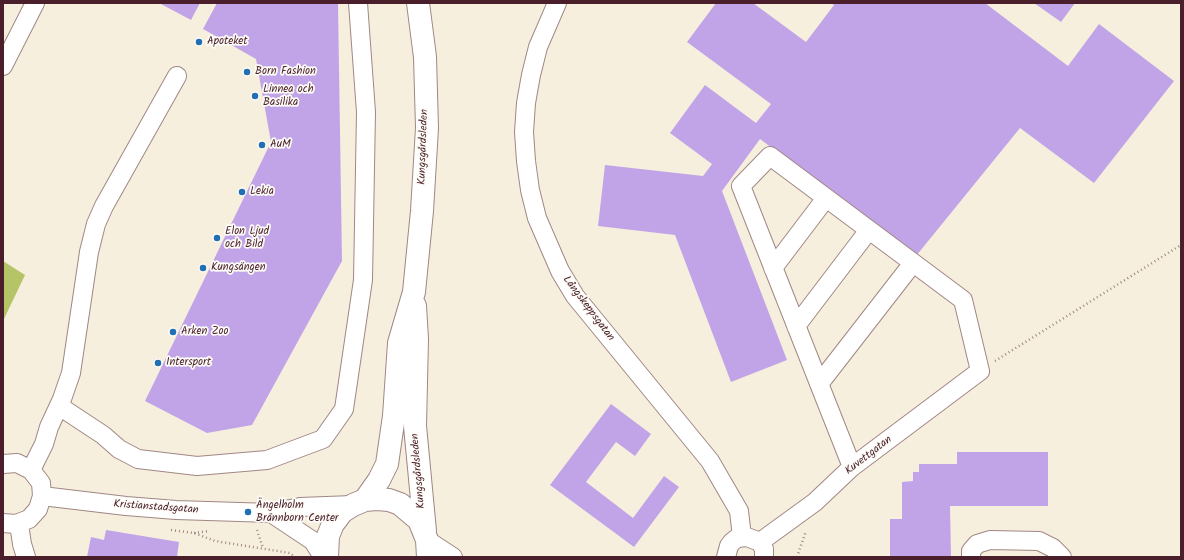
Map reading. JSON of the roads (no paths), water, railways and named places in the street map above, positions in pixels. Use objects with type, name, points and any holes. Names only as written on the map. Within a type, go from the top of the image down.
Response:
[{"type":"main road","name":"Kungsgårdsleden","points":[[418,3],[425,57],[427,128],[422,211],[414,292],[418,339],[415,426],[427,543]]},
{"type":"main road","name":"Kungsgårdsleden","points":[[327,557],[328,536],[333,524],[342,512],[359,502],[379,480],[387,464],[394,416],[399,343],[414,292]]},
{"type":"main road","name":"Kungsgårdsleden","points":[[359,502],[383,499],[400,504],[419,520],[427,543]]},
{"type":"street","points":[[3,66],[35,3]]},
{"type":"street","points":[[59,406],[103,435],[119,449],[138,459],[197,466],[267,460],[323,439],[344,408],[363,280],[366,112],[358,3]]},
{"type":"street","name":"Långskeppsgatan","points":[[557,3],[538,47],[526,104],[524,132],[526,161],[530,190],[537,218],[557,265],[575,296],[710,461],[739,511],[742,537]]},
{"type":"street","points":[[31,470],[59,406],[71,373],[89,252],[96,224],[104,206],[177,76]]},
{"type":"street","points":[[819,384],[914,263],[770,156],[741,186],[773,268],[819,384],[852,467]]},
{"type":"street","points":[[773,268],[826,198]]},
{"type":"street","points":[[796,326],[869,230]]},
{"type":"street","name":"Kuvettgatan","points":[[762,549],[852,467],[980,371],[963,300],[914,263]]},
{"type":"street","points":[[3,464],[17,463],[31,470],[41,483],[41,503],[35,514],[11,523],[22,544],[26,557]]},
{"type":"street","name":"Kristianstadsgatan","points":[[42,496],[155,509],[270,513],[300,507],[359,502]]},
{"type":"street","points":[[270,513],[313,541],[323,557]]},
{"type":"street","points":[[726,557],[728,546],[737,538],[752,538],[762,549]]},
{"type":"street","points":[[971,557],[971,551],[977,544],[990,540],[1039,541],[1053,548],[1062,557]]},
{"type":"street","points":[[427,543],[452,557]]},
{"type":"place","name":"Apoteket","points":[[199,42]]},
{"type":"place","name":"Born Fashion","points":[[247,72]]},
{"type":"place","name":"Linnea och Basilika","points":[[255,96]]},
{"type":"place","name":"AuM","points":[[262,145]]},
{"type":"place","name":"Lekia","points":[[242,192]]},
{"type":"place","name":"Elon Ljud och Bild","points":[[217,238]]},
{"type":"place","name":"Kungsängen","points":[[203,268]]},
{"type":"place","name":"Arken Zoo","points":[[173,332]]},
{"type":"place","name":"Intersport","points":[[158,363]]},
{"type":"place","name":"Ängelholm Brännborn Center","points":[[248,512]]}]
